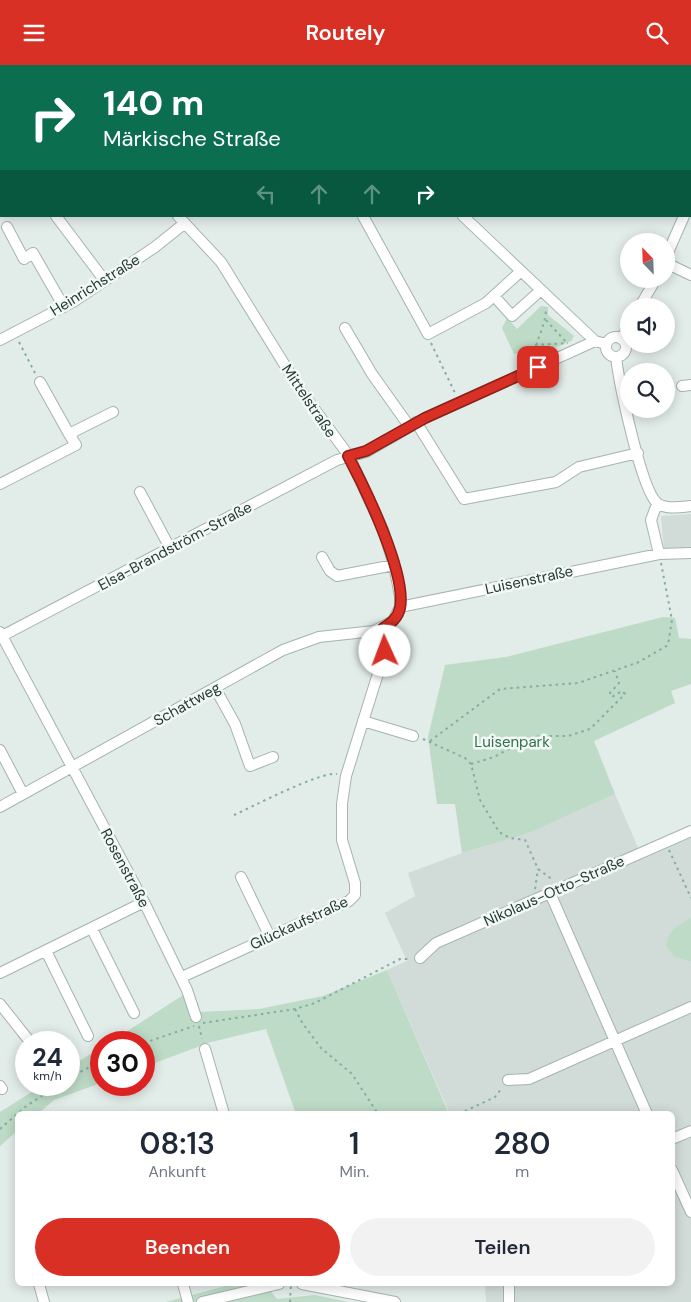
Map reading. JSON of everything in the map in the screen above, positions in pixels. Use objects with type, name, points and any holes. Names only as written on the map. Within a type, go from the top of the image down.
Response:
[{"type":"street","points":[[57,217],[105,281]]},
{"type":"street","points":[[365,217],[429,338],[486,303],[521,271]]},
{"type":"street","points":[[464,217],[595,341],[606,344]]},
{"type":"street","points":[[675,236],[684,217]]},
{"type":"street","name":"Heinrichstraße","points":[[0,340],[64,307],[105,281],[182,220]]},
{"type":"street","name":"Mittelstraße","points":[[182,220],[221,262],[299,389],[348,456],[383,530],[394,565],[400,596],[400,607]]},
{"type":"street","points":[[6,227],[24,259],[34,253],[64,307]]},
{"type":"street","points":[[675,267],[691,275]]},
{"type":"street","points":[[494,296],[512,316],[541,290]]},
{"type":"street","points":[[345,328],[372,374],[413,424],[464,499],[556,483],[579,467],[638,453]]},
{"type":"street","points":[[606,344],[614,337],[620,339]]},
{"type":"street","name":"Elsa-Brandström-Straße","points":[[1,634],[348,456],[366,451],[413,424],[595,341]]},
{"type":"street","points":[[606,344],[609,355],[616,357]]},
{"type":"street","points":[[616,357],[621,353]]},
{"type":"street","points":[[616,357],[646,485],[657,504],[667,507],[691,506]]},
{"type":"street","points":[[0,484],[76,445],[40,382]]},
{"type":"street","points":[[69,434],[113,412]]},
{"type":"street","points":[[140,492],[170,548]]},
{"type":"street","points":[[657,504],[651,520],[659,554]]},
{"type":"street","name":"Luisenstraße","points":[[400,607],[659,554],[691,553]]},
{"type":"street","points":[[322,557],[330,571],[337,576],[394,565]]},
{"type":"street","points":[[383,628],[393,621],[400,607]]},
{"type":"street","name":"Schattweg","points":[[0,807],[300,643],[383,628]]},
{"type":"street","name":"Glückaufstraße","points":[[182,977],[349,901],[355,895],[355,883],[342,833],[342,804],[346,776],[385,651],[383,628]]},
{"type":"street","name":"Rosenstraße","points":[[1,634],[144,902],[182,977],[198,1021]]},
{"type":"street","points":[[214,689],[235,724],[250,766],[273,757]]},
{"type":"street","points":[[214,689],[230,725],[245,769]]},
{"type":"street","points":[[362,721],[413,736]]},
{"type":"street","points":[[0,750],[24,794]]},
{"type":"street","name":"Nikolaus-Otto-Straße","points":[[420,958],[436,943],[691,831]]},
{"type":"street","points":[[241,877],[270,937]]},
{"type":"street","points":[[550,893],[615,1041],[643,1111]]},
{"type":"street","points":[[0,973],[144,902]]},
{"type":"street","points":[[92,929],[134,1013]]},
{"type":"street","points":[[46,951],[88,1037]]},
{"type":"street","points":[[0,1004],[21,1031]]},
{"type":"street","points":[[508,1081],[529,1079],[691,1007]]},
{"type":"street","points":[[205,1049],[223,1111]]},
{"type":"street","points":[[675,1138],[691,1131]]},
{"type":"street","points":[[675,1177],[691,1212]]},
{"type":"street","points":[[40,1286],[44,1302]]},
{"type":"street","points":[[184,1286],[188,1302]]},
{"type":"street","points":[[202,1302],[266,1286]]},
{"type":"street","points":[[312,1286],[395,1302]]},
{"type":"street","points":[[509,1286],[509,1302]]},
{"type":"path","points":[[538,367],[534,357],[537,336],[546,320],[550,297]]},
{"type":"path","points":[[546,320],[566,342],[579,349]]},
{"type":"path","points":[[14,333],[40,382]]},
{"type":"path","points":[[429,338],[459,402]]},
{"type":"path","points":[[536,345],[566,342]]},
{"type":"path","points":[[563,888],[538,869],[525,840],[510,837],[499,832],[480,800],[471,764],[458,753],[430,741],[495,692],[505,688],[578,683],[639,662],[668,645],[672,621],[659,554]]},
{"type":"path","points":[[471,764],[494,757],[527,739],[540,736],[568,736],[590,729],[625,694],[622,691],[612,697],[610,693],[619,683],[615,671]]},
{"type":"path","points":[[234,815],[316,778],[332,773],[346,776]]},
{"type":"path","points":[[666,842],[691,898]]},
{"type":"path","points":[[533,900],[538,869]]},
{"type":"path","points":[[155,1039],[198,1021],[295,1009],[316,1003],[400,959],[420,958]]},
{"type":"path","points":[[295,1009],[303,1024],[321,1048],[352,1074],[376,1111]]},
{"type":"path","points":[[198,1021],[205,1049]]},
{"type":"path","points":[[465,1111],[495,1097],[508,1081]]},
{"type":"path","points":[[20,1111],[42,1096]]},
{"type":"path","points":[[0,1129],[15,1116]]},
{"type":"path","points":[[290,1302],[291,1286]]},
{"type":"shaded area","points":[[691,514],[691,549],[664,550],[661,516]]},
{"type":"shaded area","points":[[615,794],[642,857],[691,835],[691,1302],[486,1302],[485,1286],[675,1286],[675,1111],[449,1111],[387,970],[407,961],[385,913],[415,896],[408,873],[462,853],[529,833]]},
{"type":"green space","points":[[541,306],[548,307],[548,315],[574,336],[571,341],[523,361],[519,353],[514,354],[502,328],[507,318],[517,329]]},
{"type":"green space","name":"Luisenpark","points":[[663,617],[675,618],[679,638],[691,639],[691,684],[671,691],[675,703],[594,741],[615,794],[529,833],[462,853],[455,804],[437,804],[428,737],[445,665],[506,657]]},
{"type":"green space","points":[[691,918],[690,961],[674,956],[666,946],[671,932]]},
{"type":"green space","points":[[387,970],[448,1111],[295,1111],[266,1029],[211,1042],[155,1063],[155,1031],[128,1031],[191,990],[200,1012],[259,1009],[323,996]]},
{"type":"green space","points":[[90,1054],[90,1087],[80,1091],[80,1061]]},
{"type":"green space","points":[[25,1096],[65,1096],[54,1100],[41,1111],[15,1111],[15,1133],[0,1146],[0,1112]]},
{"type":"green space","points":[[226,1286],[267,1286],[277,1299],[315,1295],[348,1302],[166,1302]]},
{"type":"route","points":[[385,651],[383,628],[393,621],[398,614],[400,596],[394,565],[383,530],[348,456],[356,455],[378,446],[416,422],[538,367]]}]
